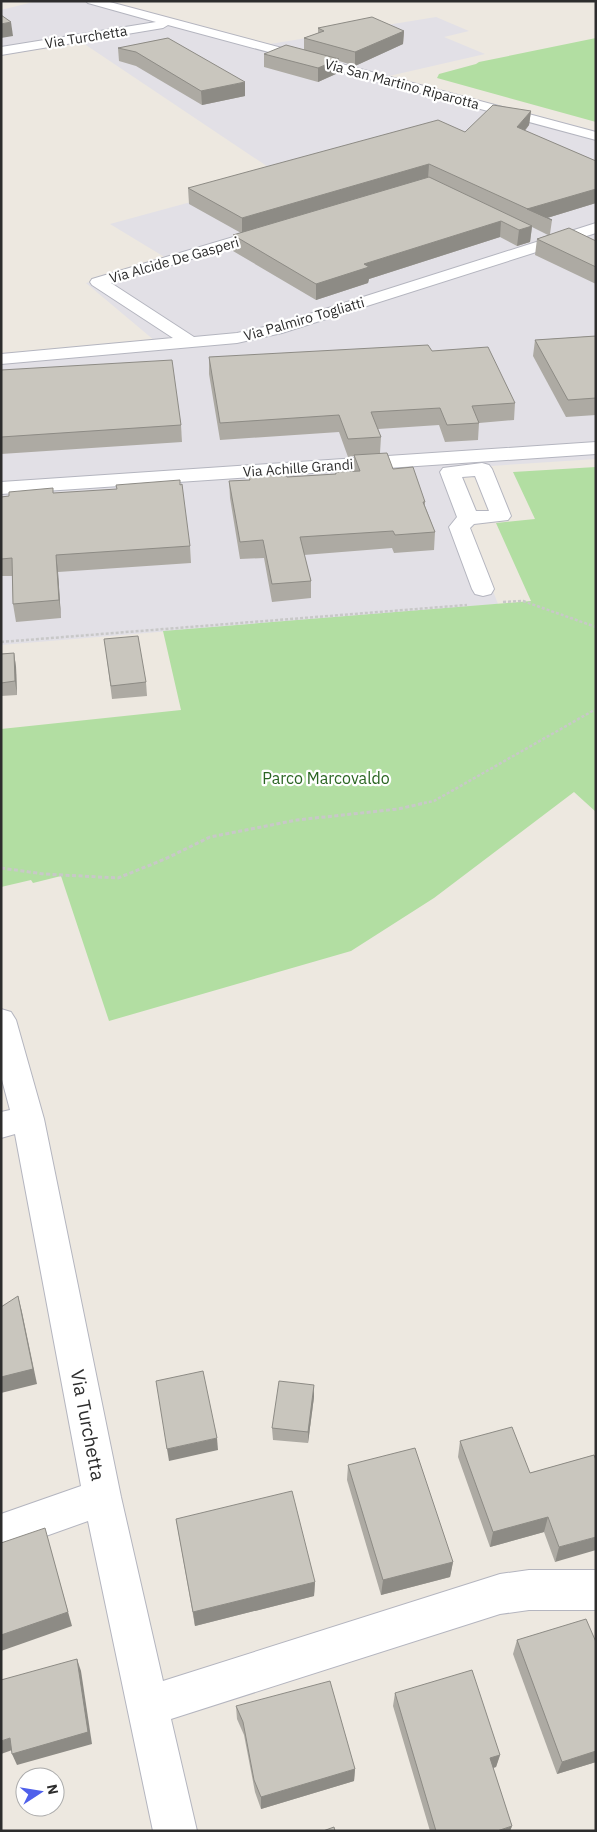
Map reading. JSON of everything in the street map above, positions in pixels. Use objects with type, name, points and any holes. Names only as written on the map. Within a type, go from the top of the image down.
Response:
[{"type":"street","name":"Via San Martino Riparotta","points":[[92,1],[596,136]]},
{"type":"street","name":"Via San Martino Riparotta","points":[[117,1],[596,128]]},
{"type":"street","name":"Via Turchetta","points":[[1,51],[171,23]]},
{"type":"street","name":"Via Alcide De Gasperi","points":[[190,342],[98,282],[286,227]]},
{"type":"street","name":"Via Palmiro Togliatti","points":[[1,359],[237,338],[282,328],[596,228]]},
{"type":"street","points":[[533,235],[549,243]]},
{"type":"street","name":"Via Achille Grandi","points":[[1,488],[468,466],[596,448]]},
{"type":"street","points":[[468,518],[450,472],[468,466],[596,462]]},
{"type":"street","points":[[468,466],[501,516],[468,518],[459,527],[484,599]]},
{"type":"street","name":"Via Turchetta","points":[[1,1020],[14,1122],[102,1497],[175,1831]]},
{"type":"street","points":[[1,1533],[102,1497]]},
{"type":"street","points":[[148,1706],[500,1594],[529,1590],[596,1590]]},
{"type":"path","points":[[1,642],[484,599],[524,601],[596,627]]},
{"type":"path","points":[[1,868],[44,874],[118,878],[166,859],[210,837],[297,820],[398,809],[434,801],[596,710]]},
{"type":"shaded area","points":[[37,1],[101,1],[270,44],[436,17],[469,31],[444,37],[485,54],[389,76],[596,131],[596,459],[446,469],[498,604],[1,645],[1,361],[161,346],[86,283],[171,261],[110,224],[283,177],[77,39],[1,52],[1,10]]},
{"type":"green space","points":[[596,38],[596,122],[437,78],[439,74],[479,62]]},
{"type":"green space","name":"Parco Marcovaldo","points":[[596,467],[596,812],[574,792],[434,898],[351,951],[109,1021],[61,876],[33,883],[31,880],[1,887],[1,729],[181,710],[163,631],[531,601],[496,523],[535,519],[513,472]]},
{"type":"building","points":[[1,15],[11,22],[1,24]]},
{"type":"building","points":[[372,17],[404,31],[355,52],[304,38],[324,31],[318,28]]},
{"type":"building","points":[[168,38],[245,82],[201,91],[136,52],[118,48]]},
{"type":"building","points":[[286,45],[339,59],[318,68],[264,54]]},
{"type":"building","points":[[493,105],[531,111],[517,127],[596,161],[596,189],[528,209],[429,164],[242,218],[188,188],[438,120],[465,132]]},
{"type":"building","points":[[429,177],[532,226],[519,230],[501,221],[364,264],[369,267],[316,284],[233,235]]},
{"type":"building","points":[[569,228],[596,241],[596,267],[537,239]]},
{"type":"building","points":[[596,336],[596,398],[568,400],[535,340]]},
{"type":"building","points":[[428,345],[432,351],[488,347],[515,403],[472,406],[479,423],[447,425],[440,408],[371,412],[381,437],[348,439],[339,415],[220,423],[209,357]]},
{"type":"building","points":[[172,360],[181,425],[1,437],[1,370]]},
{"type":"building","points":[[387,453],[393,469],[413,467],[425,502],[423,502],[435,532],[395,535],[393,531],[300,537],[311,581],[272,584],[263,540],[240,542],[229,481],[250,480],[249,476],[286,474],[287,477],[360,471],[354,455]]},
{"type":"building","points":[[180,480],[190,546],[56,555],[59,600],[13,604],[12,558],[1,559],[1,497],[9,496],[9,492],[53,488],[53,493],[117,489],[116,485]]},
{"type":"building","points":[[138,636],[146,682],[111,686],[104,639]]},
{"type":"building","points":[[14,653],[15,681],[1,683],[1,654]]},
{"type":"building","points":[[18,1296],[33,1369],[1,1377],[1,1307]]},
{"type":"building","points":[[203,1371],[217,1438],[167,1449],[156,1381]]},
{"type":"building","points":[[279,1381],[314,1385],[308,1432],[272,1428]]},
{"type":"building","points":[[512,1427],[530,1473],[594,1455],[596,1460],[596,1537],[559,1547],[548,1517],[493,1532],[460,1441]]},
{"type":"building","points":[[415,1448],[453,1562],[383,1580],[348,1465]]},
{"type":"building","points":[[292,1491],[315,1582],[193,1612],[176,1519]]},
{"type":"building","points":[[45,1528],[68,1612],[1,1635],[1,1543]]},
{"type":"building","points":[[586,1619],[596,1642],[596,1751],[562,1762],[517,1640]]},
{"type":"building","points":[[77,1659],[88,1732],[12,1754],[10,1738],[1,1741],[1,1680]]},
{"type":"building","points":[[472,1670],[500,1755],[490,1758],[512,1826],[497,1831],[436,1831],[395,1693]]},
{"type":"building","points":[[330,1681],[355,1769],[261,1797],[254,1780],[243,1722],[236,1706]]},
{"type":"building","points":[[334,1827],[335,1831],[323,1831]]}]
